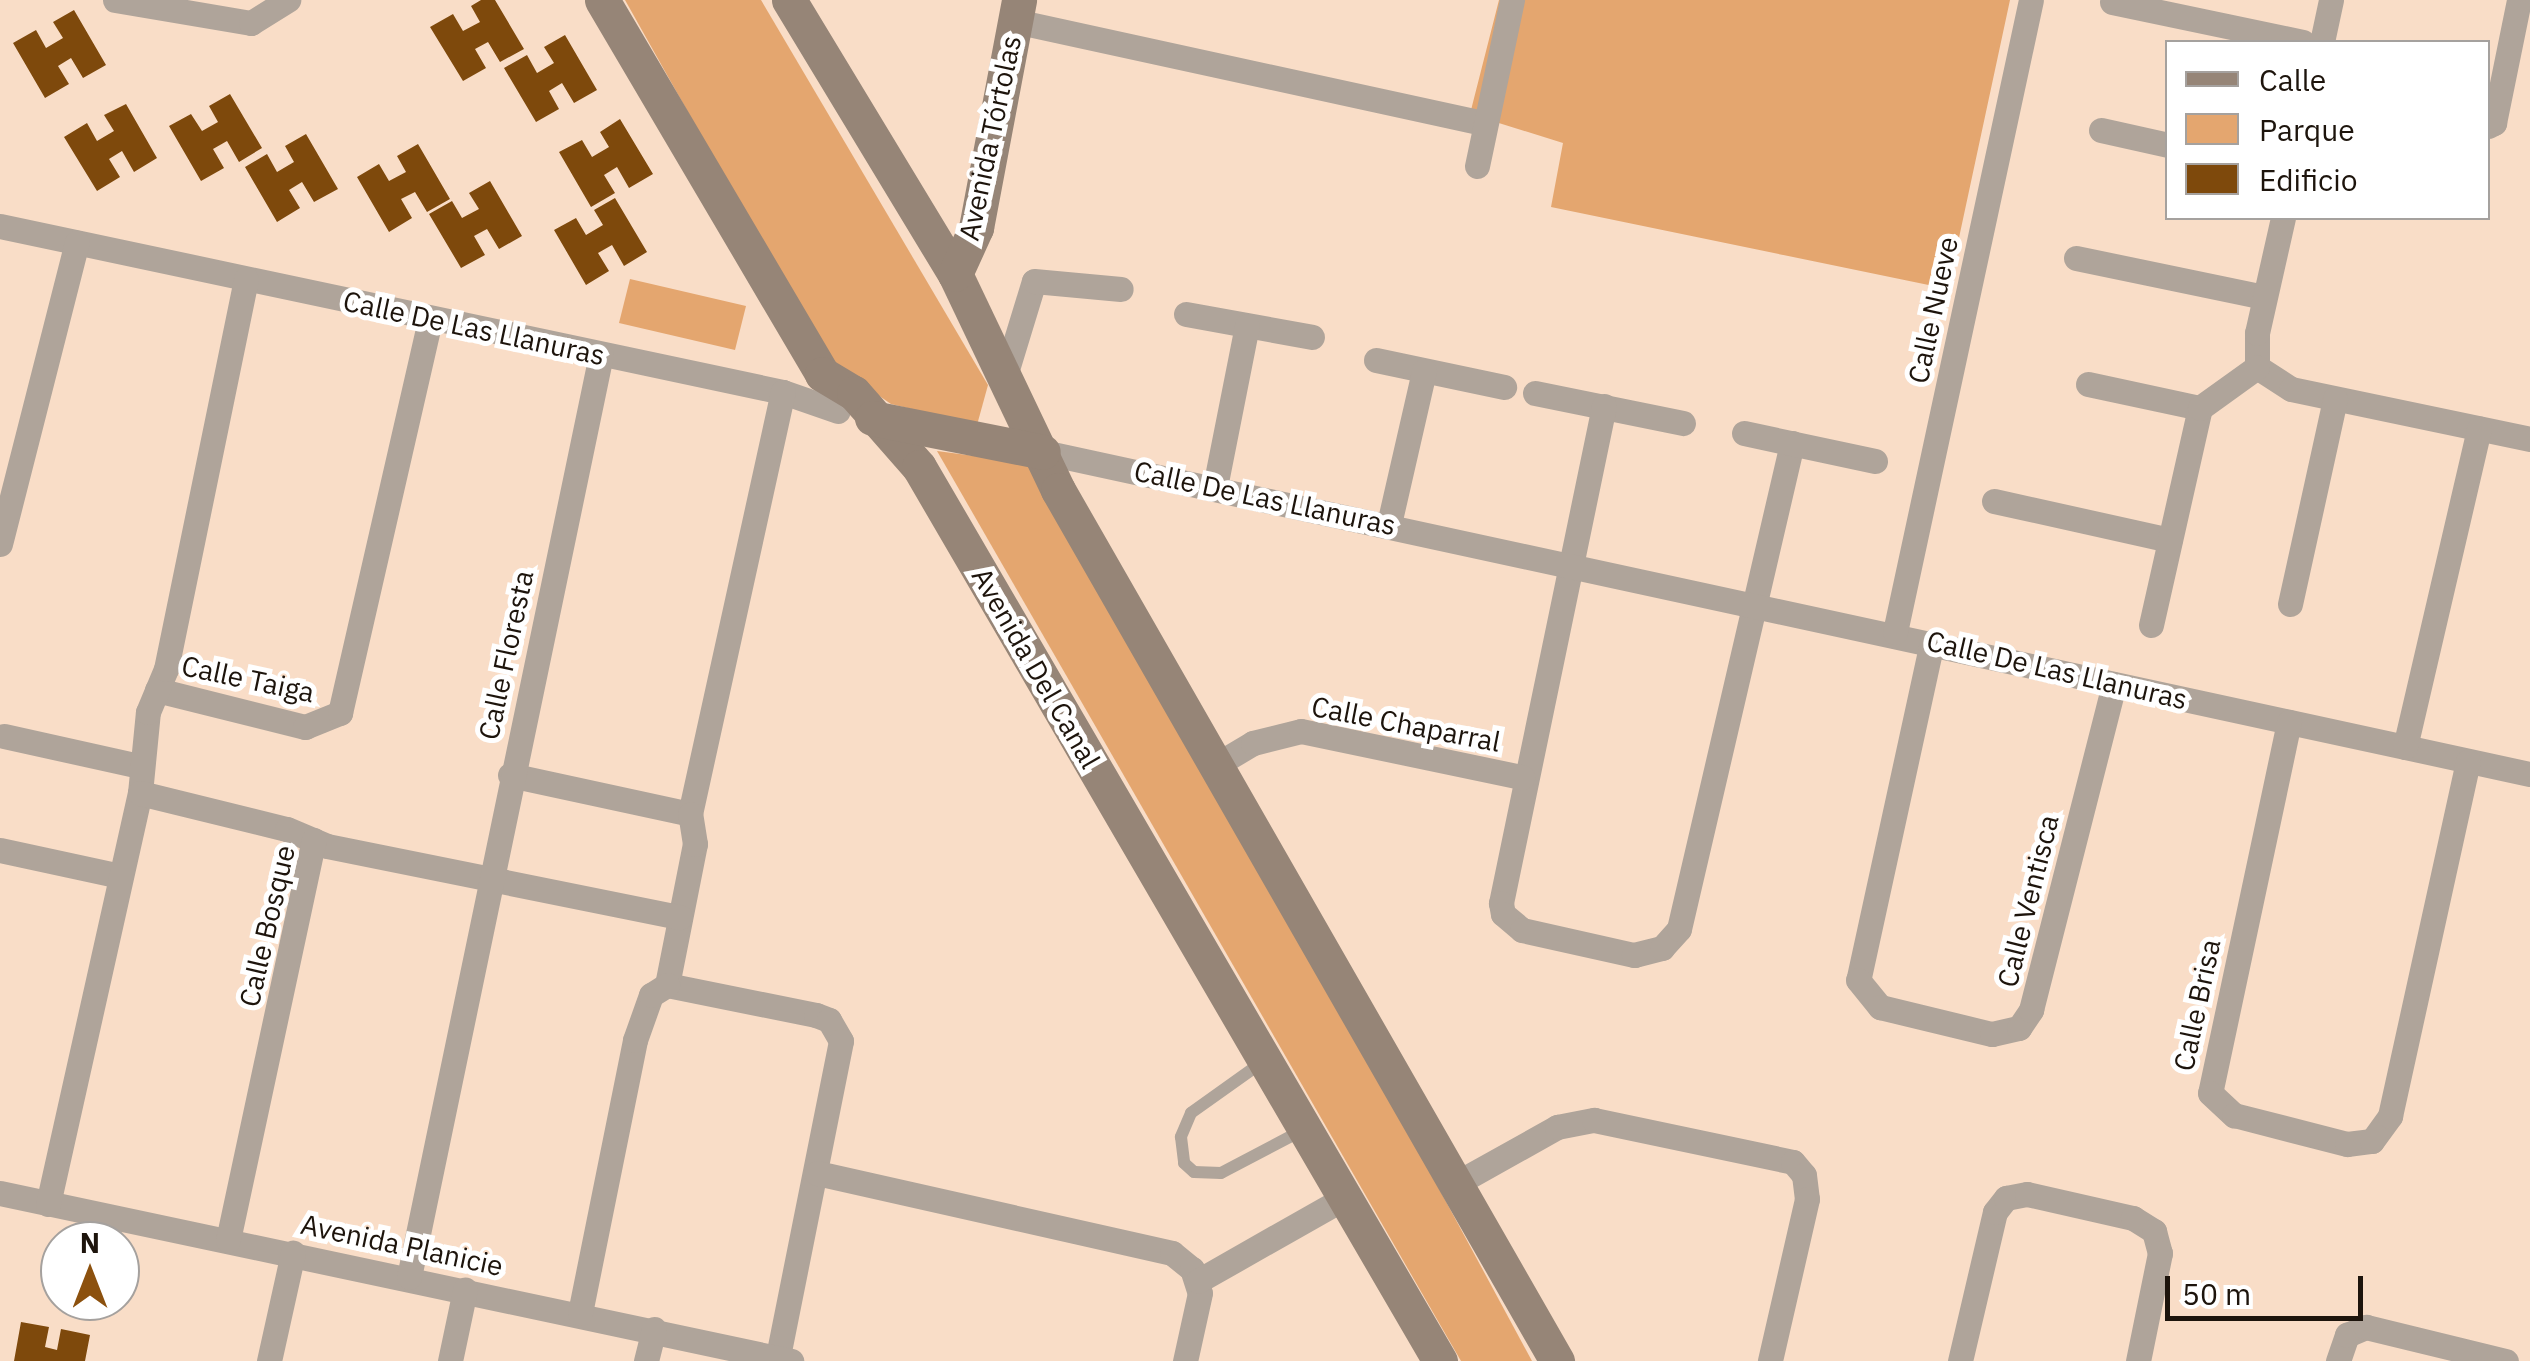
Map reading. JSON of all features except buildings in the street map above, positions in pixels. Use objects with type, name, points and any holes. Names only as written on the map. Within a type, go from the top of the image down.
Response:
[{"type":"main road","name":"Avenida Del Canal","points":[[602,0],[822,374],[882,420],[918,466],[1260,1063],[1440,1361]]},
{"type":"main road","points":[[788,0],[955,274],[1043,452],[1557,1361]]},
{"type":"main road","name":"Avenida Tórtolas","points":[[955,274],[976,228],[1017,10]]},
{"type":"main road","name":"Calle De Las Llanuras","points":[[838,411],[1043,452]]},
{"type":"street","points":[[114,0],[252,22],[288,0]]},
{"type":"street","points":[[1477,166],[1512,0]]},
{"type":"street","name":"Calle Nueve","points":[[1895,632],[2031,0]]},
{"type":"street","points":[[2322,40],[2331,0]]},
{"type":"street","points":[[2490,124],[2519,0]]},
{"type":"street","points":[[2112,2],[2294,40]]},
{"type":"street","points":[[1017,10],[1484,123]]},
{"type":"street","points":[[2101,130],[2165,144]]},
{"type":"street","points":[[2151,625],[2200,408],[2257,368],[2264,297],[2282,220]]},
{"type":"street","name":"Calle De Las Llanuras","points":[[0,226],[783,392],[838,411]]},
{"type":"street","points":[[0,544],[77,242]]},
{"type":"street","points":[[2076,258],[2264,297]]},
{"type":"street","name":"Calle Taiga","points":[[246,278],[157,690],[305,727],[340,713],[430,319]]},
{"type":"street","points":[[1004,379],[1034,281],[1121,290]]},
{"type":"street","points":[[1186,314],[1312,337]]},
{"type":"street","points":[[1215,487],[1247,326]]},
{"type":"street","name":"Calle Floresta","points":[[600,355],[510,776],[690,814]]},
{"type":"street","points":[[1376,360],[1504,387]]},
{"type":"street","points":[[2257,368],[2290,388],[2530,439]]},
{"type":"street","points":[[1389,524],[1424,370]]},
{"type":"street","points":[[2088,384],[2200,408]]},
{"type":"street","points":[[667,985],[696,832],[690,814],[783,392]]},
{"type":"street","points":[[1535,393],[1683,423]]},
{"type":"street","points":[[2290,604],[2334,398]]},
{"type":"street","points":[[1522,777],[1604,406]]},
{"type":"street","points":[[2405,747],[2479,428]]},
{"type":"street","points":[[1744,433],[1875,461]]},
{"type":"street","points":[[1756,604],[1792,443]]},
{"type":"street","name":"Calle De Las Llanuras","points":[[1043,452],[1895,632],[2530,774]]},
{"type":"street","points":[[1994,501],[2170,540]]},
{"type":"street","name":"Calle Chaparral","points":[[1216,764],[1253,744],[1301,731],[1522,777],[1501,890],[1503,914],[1522,930],[1634,955],[1662,948],[1679,929],[1756,604]]},
{"type":"street","name":"Calle Ventisca","points":[[1932,642],[1858,980],[1880,1007],[1992,1034],[2019,1028],[2031,1010],[2114,684]]},
{"type":"street","points":[[48,1204],[140,793],[138,766],[157,690]]},
{"type":"street","name":"Calle Brisa","points":[[2289,722],[2210,1093],[2222,1111],[2347,1144],[2372,1141],[2390,1116],[2468,760]]},
{"type":"street","points":[[4,736],[138,766]]},
{"type":"street","points":[[409,1277],[510,776]]},
{"type":"street","points":[[140,793],[314,840]]},
{"type":"street","name":"Calle Bosque","points":[[228,1240],[314,840],[488,881],[680,918]]},
{"type":"street","points":[[0,850],[120,876]]},
{"type":"street","points":[[580,1313],[634,1040],[651,994],[667,985],[816,1015],[837,1029],[841,1054],[782,1360]]},
{"type":"street","points":[[1456,1182],[1556,1126],[1594,1120],[1778,1155],[1804,1175],[1807,1199],[1770,1361]]},
{"type":"street","points":[[817,1173],[1161,1250],[1182,1259],[1198,1281],[1185,1361]]},
{"type":"street","name":"Avenida Planicie","points":[[0,1193],[580,1313],[782,1360]]},
{"type":"street","points":[[1960,1361],[1994,1212],[2006,1198],[2027,1194],[2133,1218],[2154,1231],[2160,1253],[2138,1361]]},
{"type":"street","points":[[1198,1281],[1344,1198]]},
{"type":"street","points":[[269,1361],[293,1253]]},
{"type":"street","points":[[450,1361],[465,1290]]},
{"type":"street","points":[[2338,1361],[2347,1335],[2366,1327],[2506,1361]]},
{"type":"street","points":[[646,1361],[654,1330]]},
{"type":"lane","points":[[1260,1063],[1191,1113],[1180,1138],[1184,1163],[1194,1172],[1221,1172],[1301,1131]]},
{"type":"green space","points":[[625,0],[761,0],[988,385],[977,425],[891,404],[827,360]]},
{"type":"green space","points":[[1499,0],[2010,0],[1948,289],[1551,207],[1563,143],[1470,114]]},
{"type":"green space","points":[[630,279],[746,306],[735,350],[619,323]]},
{"type":"green space","points":[[937,451],[1049,466],[1532,1361],[1461,1361]]}]
